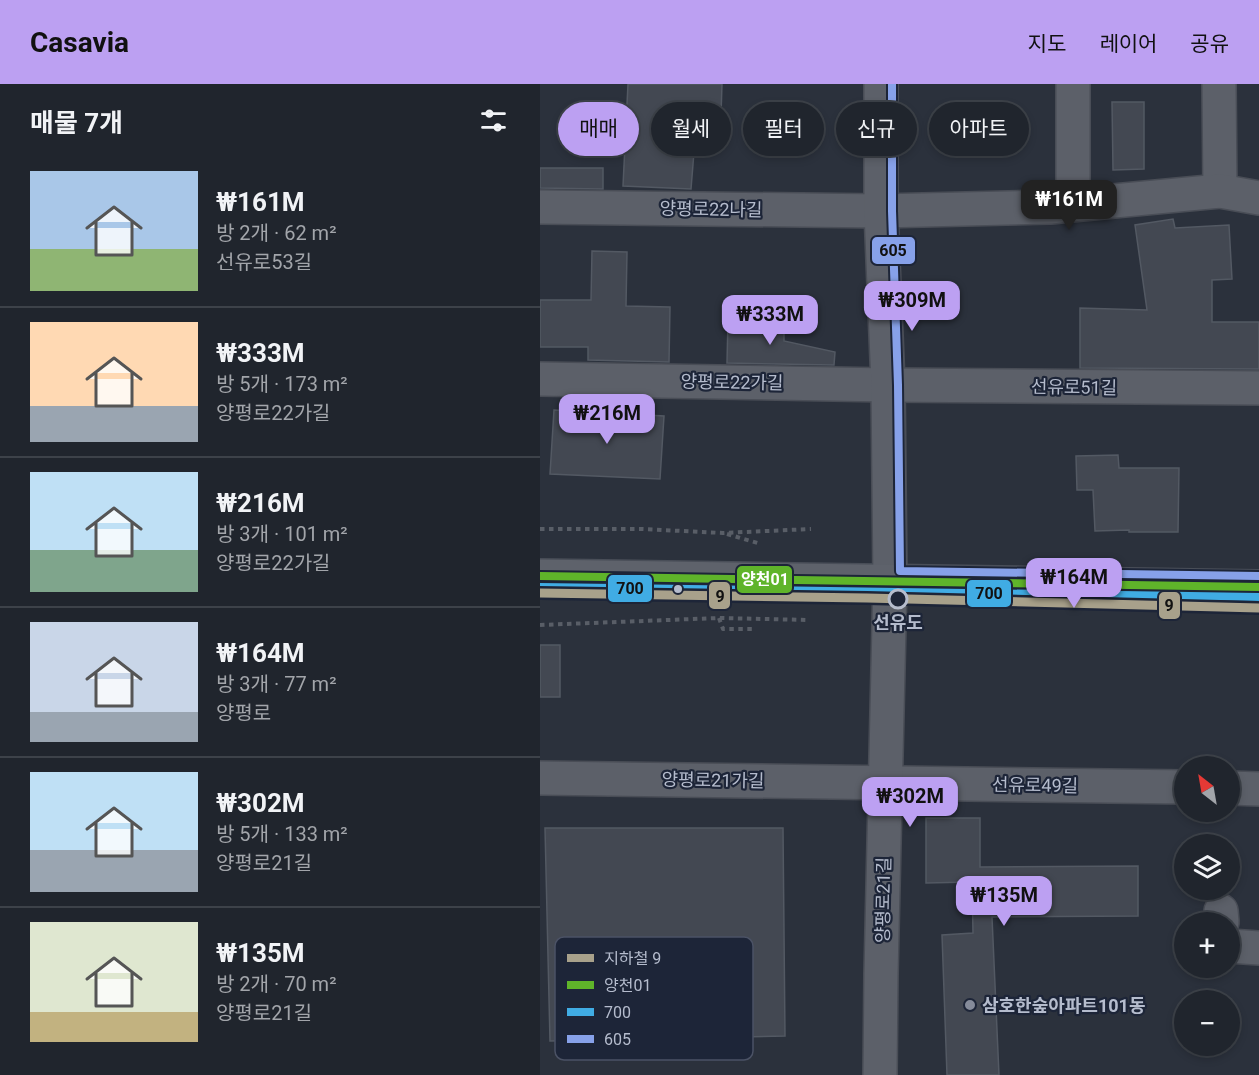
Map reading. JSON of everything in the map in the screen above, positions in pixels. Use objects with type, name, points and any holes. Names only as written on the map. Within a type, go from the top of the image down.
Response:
[{"type":"main road","points":[[540,576],[1259,587]]},
{"type":"street","name":"양평로21길","points":[[880,1075],[890,581],[888,385],[881,211],[881,84]]},
{"type":"street","points":[[1073,84],[1074,204]]},
{"type":"street","points":[[1219,84],[1220,191]]},
{"type":"street","name":"양평로22나길","points":[[540,207],[881,211],[1050,207],[1220,191],[1259,198]]},
{"type":"street","name":"양평로22가길","points":[[540,379],[888,385]]},
{"type":"street","name":"선유로51길","points":[[888,385],[1259,388]]},
{"type":"street","name":"양평로21가길","points":[[540,778],[885,783]]},
{"type":"street","name":"선유로49길","points":[[885,783],[1174,788]]},
{"type":"street","points":[[1240,788],[1259,789]]},
{"type":"street","points":[[1240,947],[1259,948]]},
{"type":"path","points":[[540,530],[642,529],[723,533],[811,529]]},
{"type":"path","points":[[723,533],[761,544]]},
{"type":"path","points":[[718,618],[723,628],[752,629]]},
{"type":"path","points":[[540,625],[718,618],[809,620]]},
{"type":"building","points":[[628,84],[722,84],[721,102],[651,102],[651,156],[694,156],[691,189],[623,186],[624,156],[639,156],[639,102],[627,102]]},
{"type":"building","points":[[1112,102],[1144,102],[1144,169],[1113,170]]},
{"type":"building","points":[[540,168],[603,168],[603,189],[540,188]]},
{"type":"building","points":[[1173,219],[1175,228],[1229,225],[1232,279],[1212,280],[1212,322],[1259,322],[1259,369],[1080,368],[1080,308],[1147,310],[1135,225]]},
{"type":"building","points":[[592,251],[627,252],[626,306],[670,307],[669,362],[588,360],[588,347],[540,347],[540,300],[591,300]]},
{"type":"building","points":[[728,320],[784,321],[784,341],[835,352],[834,365],[727,363]]},
{"type":"building","points":[[554,410],[664,416],[660,479],[550,474]]},
{"type":"building","points":[[1118,455],[1119,468],[1179,468],[1178,532],[1095,531],[1093,490],[1077,490],[1076,456]]},
{"type":"building","points":[[540,645],[560,645],[560,697],[540,697]]},
{"type":"building","points":[[926,818],[980,818],[980,867],[1138,866],[1138,916],[992,917],[999,1075],[947,1075],[942,935],[973,933],[972,882],[926,883]]},
{"type":"building","points":[[545,828],[783,828],[785,1036],[753,1037],[753,937],[555,937],[555,1041],[550,1041]]},
{"type":"metro line","name":"9","points":[[540,593],[867,598],[1259,608]]},
{"type":"transit line","name":"605","points":[[892,84],[892,211],[898,385],[900,571],[1259,576]]},
{"type":"transit line","name":"양천01","points":[[540,576],[1259,587]]},
{"type":"transit line","name":"700","points":[[540,587],[1259,597]]},
{"type":"place","name":"선유도","points":[[898,599]]},
{"type":"place","name":"삼호한숲아파트101동","points":[[970,1005]]}]
